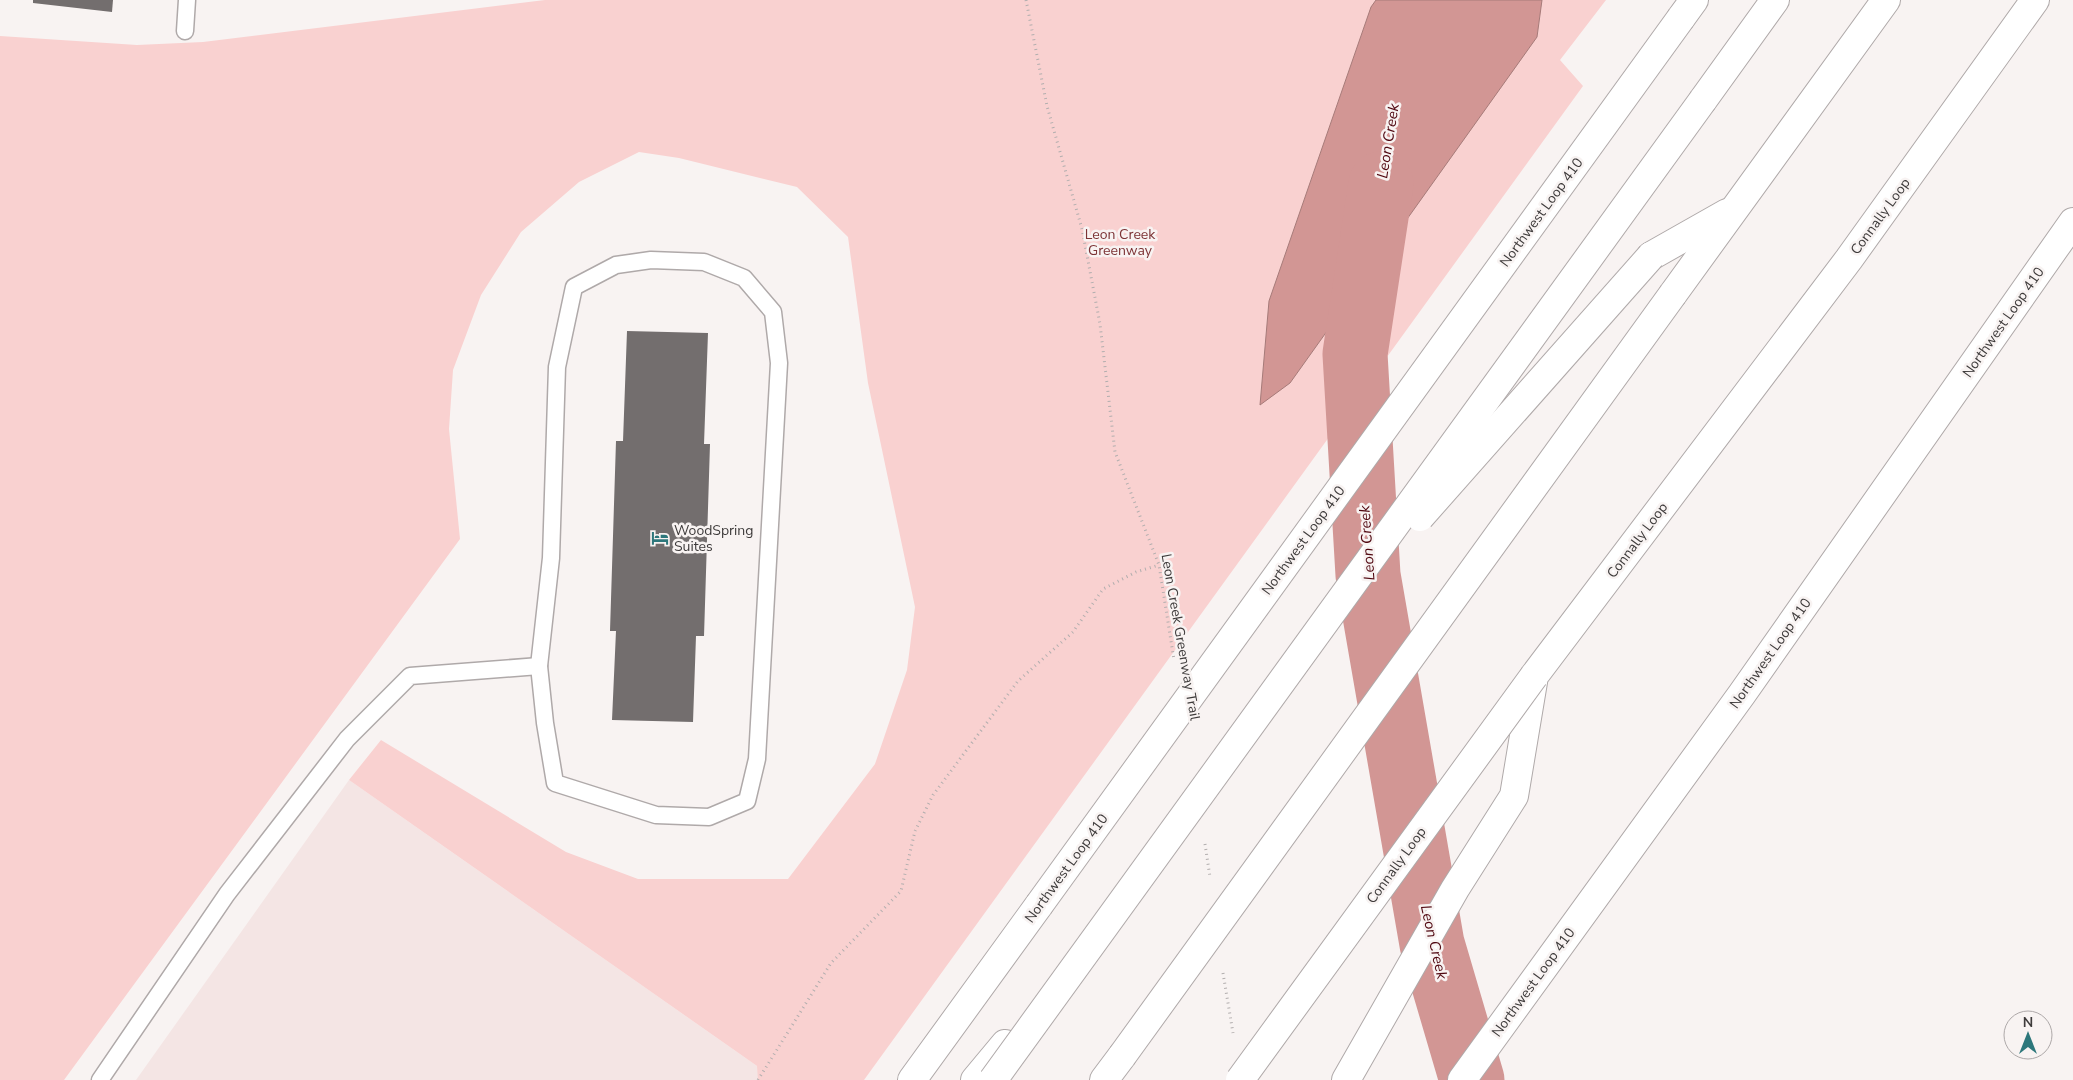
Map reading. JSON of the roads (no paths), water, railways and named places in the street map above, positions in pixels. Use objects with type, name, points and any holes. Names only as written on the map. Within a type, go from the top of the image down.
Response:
[{"type":"main road","points":[[993,1080],[1775,0]]},
{"type":"main road","points":[[1104,1080],[1886,0]]},
{"type":"main road","name":"Connally Loop","points":[[1240,1080],[1534,676],[1849,259],[2035,0]]},
{"type":"main road","name":"Northwest Loop 410","points":[[912,1080],[1688,9]]},
{"type":"main road","points":[[975,1080],[1099,928],[1352,594],[1652,256],[1735,209]]},
{"type":"main road","name":"Northwest Loop 410","points":[[1462,1080],[1742,694],[2073,222]]},
{"type":"main road","points":[[1346,1080],[1455,890],[1514,796],[1534,676]]},
{"type":"lane","points":[[185,31],[188,0]]},
{"type":"lane","points":[[652,260],[704,262],[744,278],[773,312],[779,364],[757,759],[747,801],[709,817],[656,815],[555,783],[545,723],[539,666],[551,558],[557,367],[574,287],[616,265],[652,260]]},
{"type":"lane","points":[[100,1080],[226,894],[347,739],[410,676],[539,666]]},
{"type":"water","points":[[1376,0],[1542,0],[1537,37],[1290,383],[1260,405],[1269,301],[1371,7]]},
{"type":"waterway","name":"Leon Creek","points":[[1381,184],[1355,354],[1368,575],[1432,944],[1472,1080]]},
{"type":"place","name":"WoodSpring Suites","points":[[660,538]]},
{"type":"park label","name":"Leon Creek Greenway","points":[[1120,242]]}]
